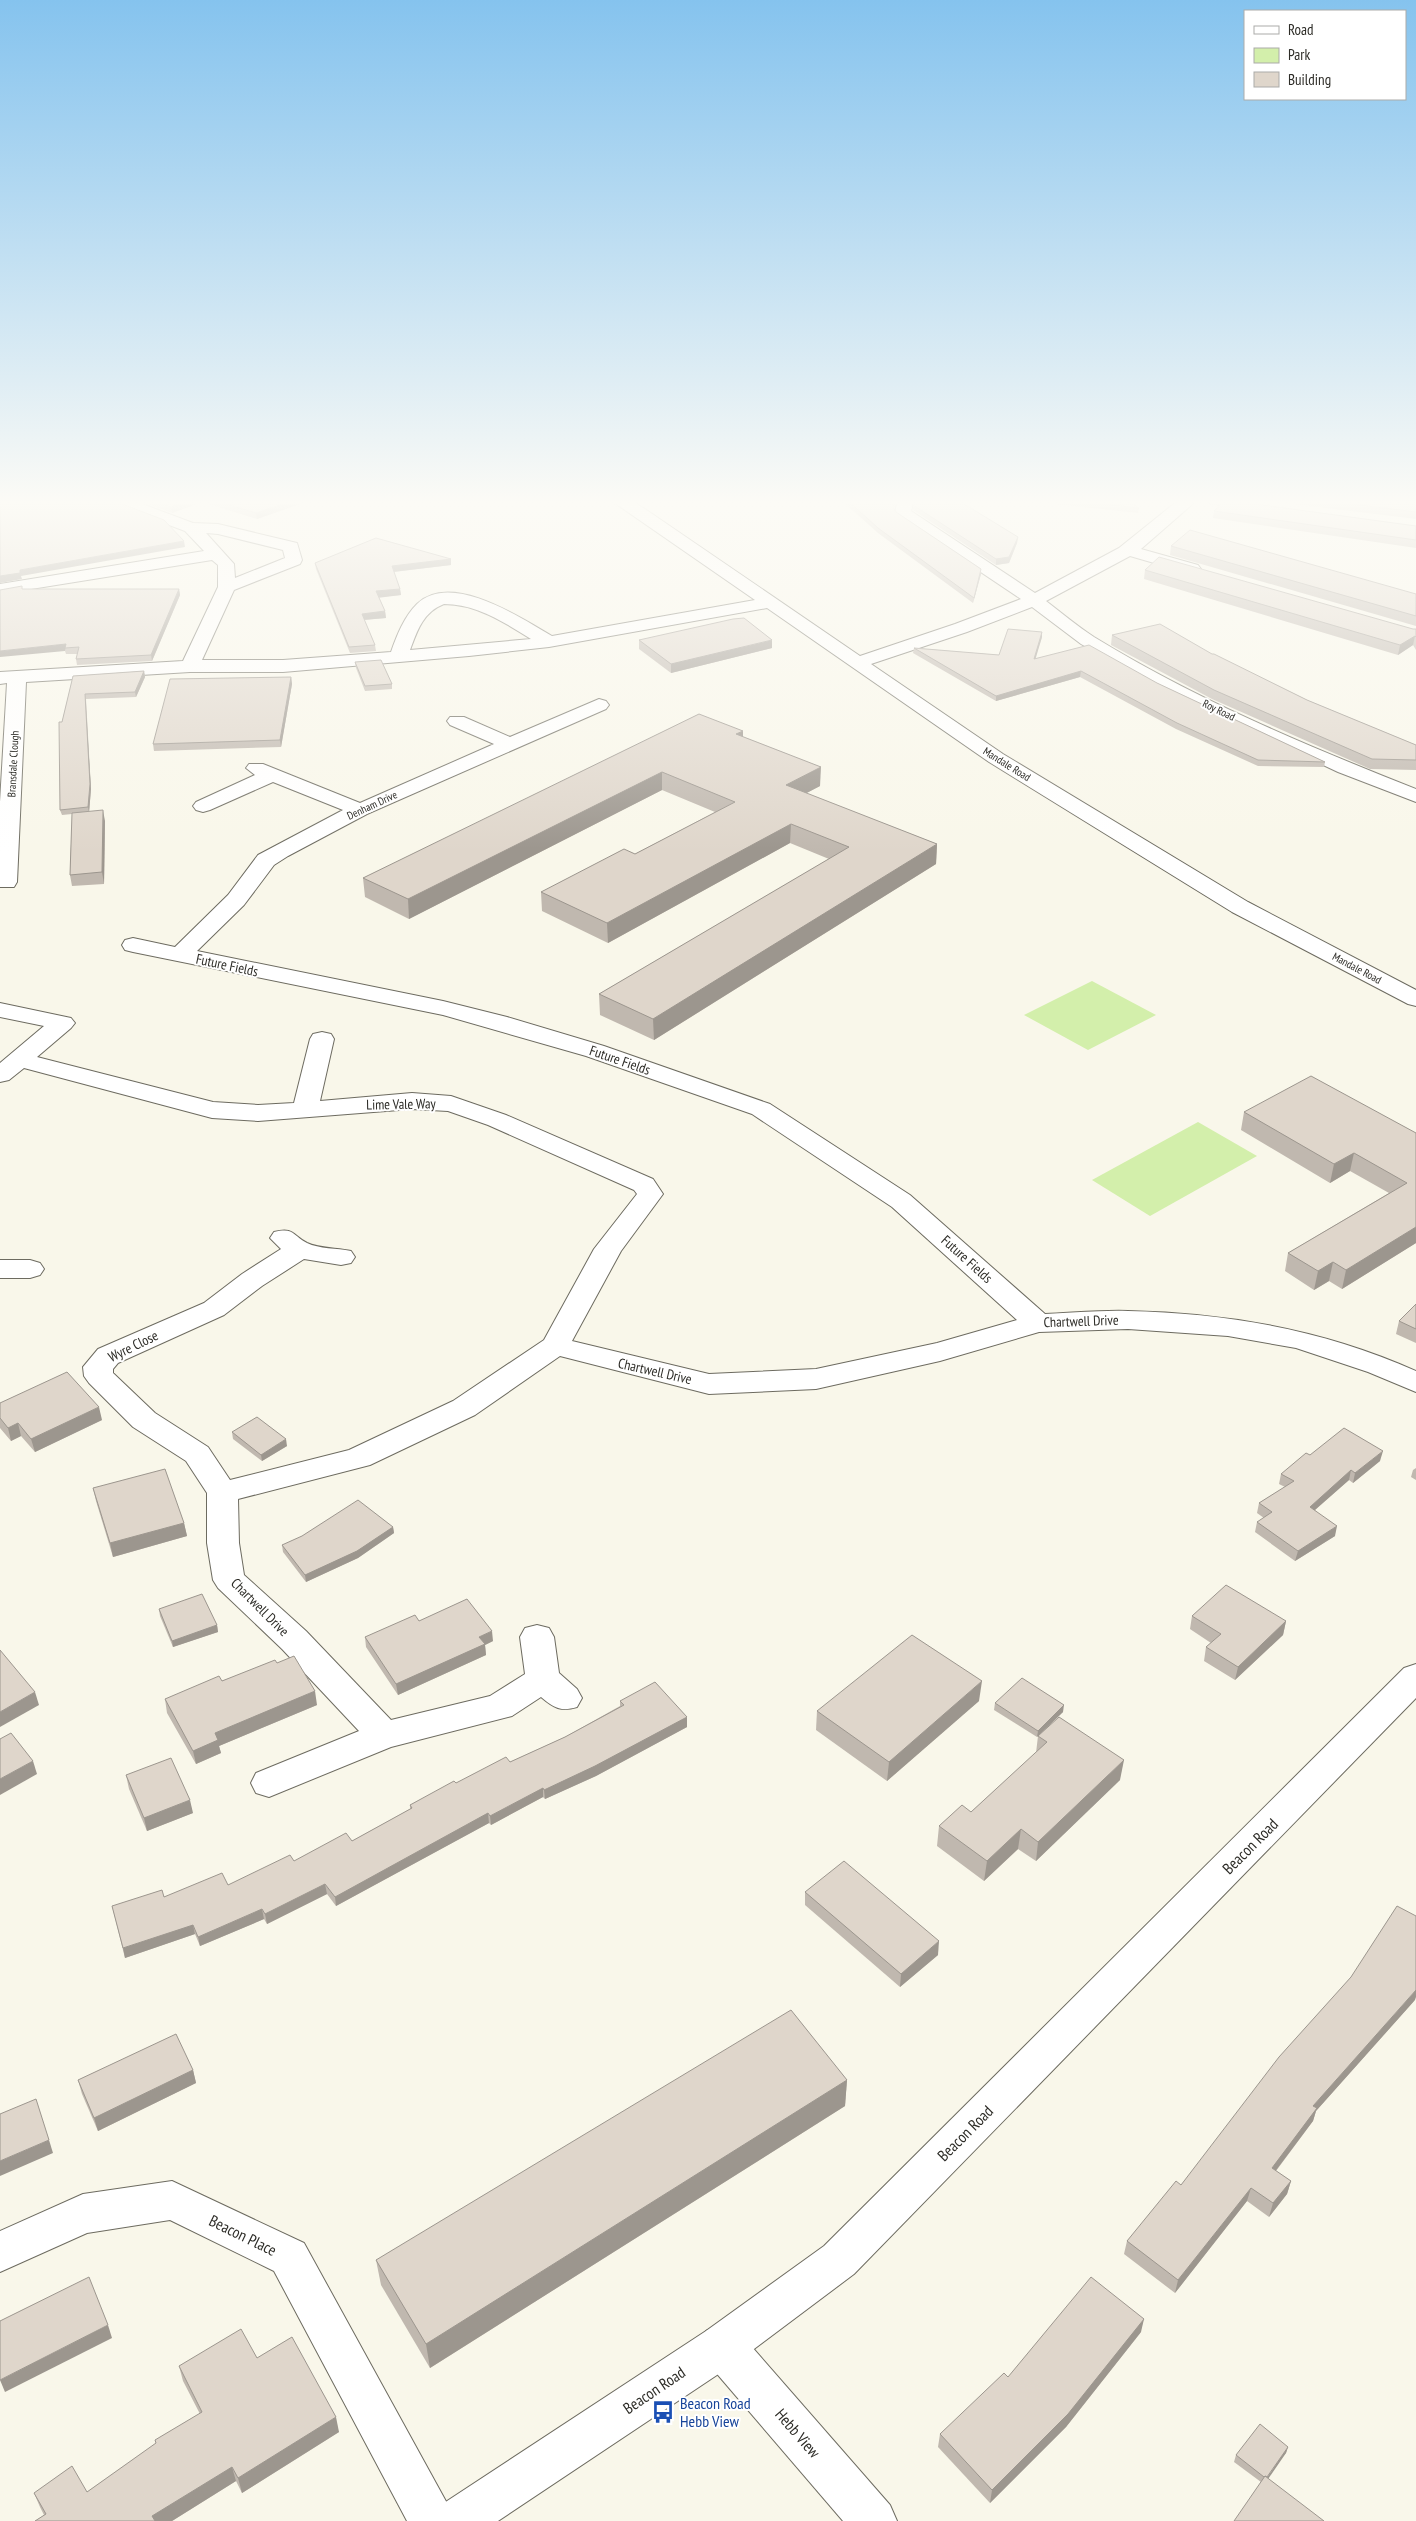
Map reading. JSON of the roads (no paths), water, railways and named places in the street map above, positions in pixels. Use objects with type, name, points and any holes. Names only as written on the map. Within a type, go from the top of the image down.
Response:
[{"type":"street","points":[[190,666],[213,617]]},
{"type":"street","points":[[398,657],[410,626],[418,617]]},
{"type":"street","points":[[505,617],[549,642]]},
{"type":"street","points":[[9,677],[190,666],[283,666],[398,657],[549,642],[690,617]]},
{"type":"street","name":"Mandale Road","points":[[792,617],[996,758],[1240,907],[1416,999]]},
{"type":"street","points":[[858,662],[952,632],[991,617]]},
{"type":"street","name":"Roy Road","points":[[1056,617],[1087,640],[1164,682],[1250,725],[1345,768],[1416,796]]},
{"type":"street","name":"Bransdale Clough","points":[[6,882],[9,677]]},
{"type":"street","name":"Denham Drive","points":[[180,955],[236,900],[266,860],[360,810],[598,704]]},
{"type":"street","points":[[457,721],[510,744]]},
{"type":"street","points":[[203,806],[264,771],[360,810]]},
{"type":"street","name":"Future Fields","points":[[133,945],[443,1008],[498,1022],[595,1051],[762,1108],[901,1202],[1038,1323]]},
{"type":"street","points":[[0,1010],[63,1023],[9,1067]]},
{"type":"street","points":[[305,1109],[322,1039]]},
{"type":"street","name":"Lime Vale Way","points":[[9,1067],[212,1110],[258,1113],[412,1101],[451,1104],[497,1120],[644,1185],[650,1194],[608,1249],[555,1346]]},
{"type":"street","name":"Wyre Close","points":[[222,1492],[197,1454],[144,1420],[99,1376],[98,1367],[108,1356],[214,1309],[252,1280],[291,1244],[340,1257]]},
{"type":"street","points":[[0,1268],[30,1269]]},
{"type":"street","name":"Chartwell Drive","points":[[555,1346],[709,1384],[816,1379],[940,1352],[1038,1323],[1128,1320],[1228,1327],[1300,1340],[1378,1365],[1416,1382]]},
{"type":"street","points":[[222,1492],[286,1478],[359,1458],[464,1408],[555,1346]]},
{"type":"street","name":"Chartwell Drive","points":[[222,1492],[223,1543],[229,1580],[294,1640],[384,1735]]},
{"type":"street","points":[[269,1783],[384,1735],[500,1707],[554,1688],[537,1637]]},
{"type":"street","name":"Beacon Road","points":[[457,2521],[722,2346],[839,2260],[1416,1677]]},
{"type":"street","name":"Beacon Place","points":[[0,2252],[83,2214],[172,2200],[289,2257],[432,2521]]},
{"type":"street","name":"Hebb View","points":[[722,2346],[874,2521]]},
{"type":"place","name":"Beacon Road Hebb View","points":[[663,2412]]}]
